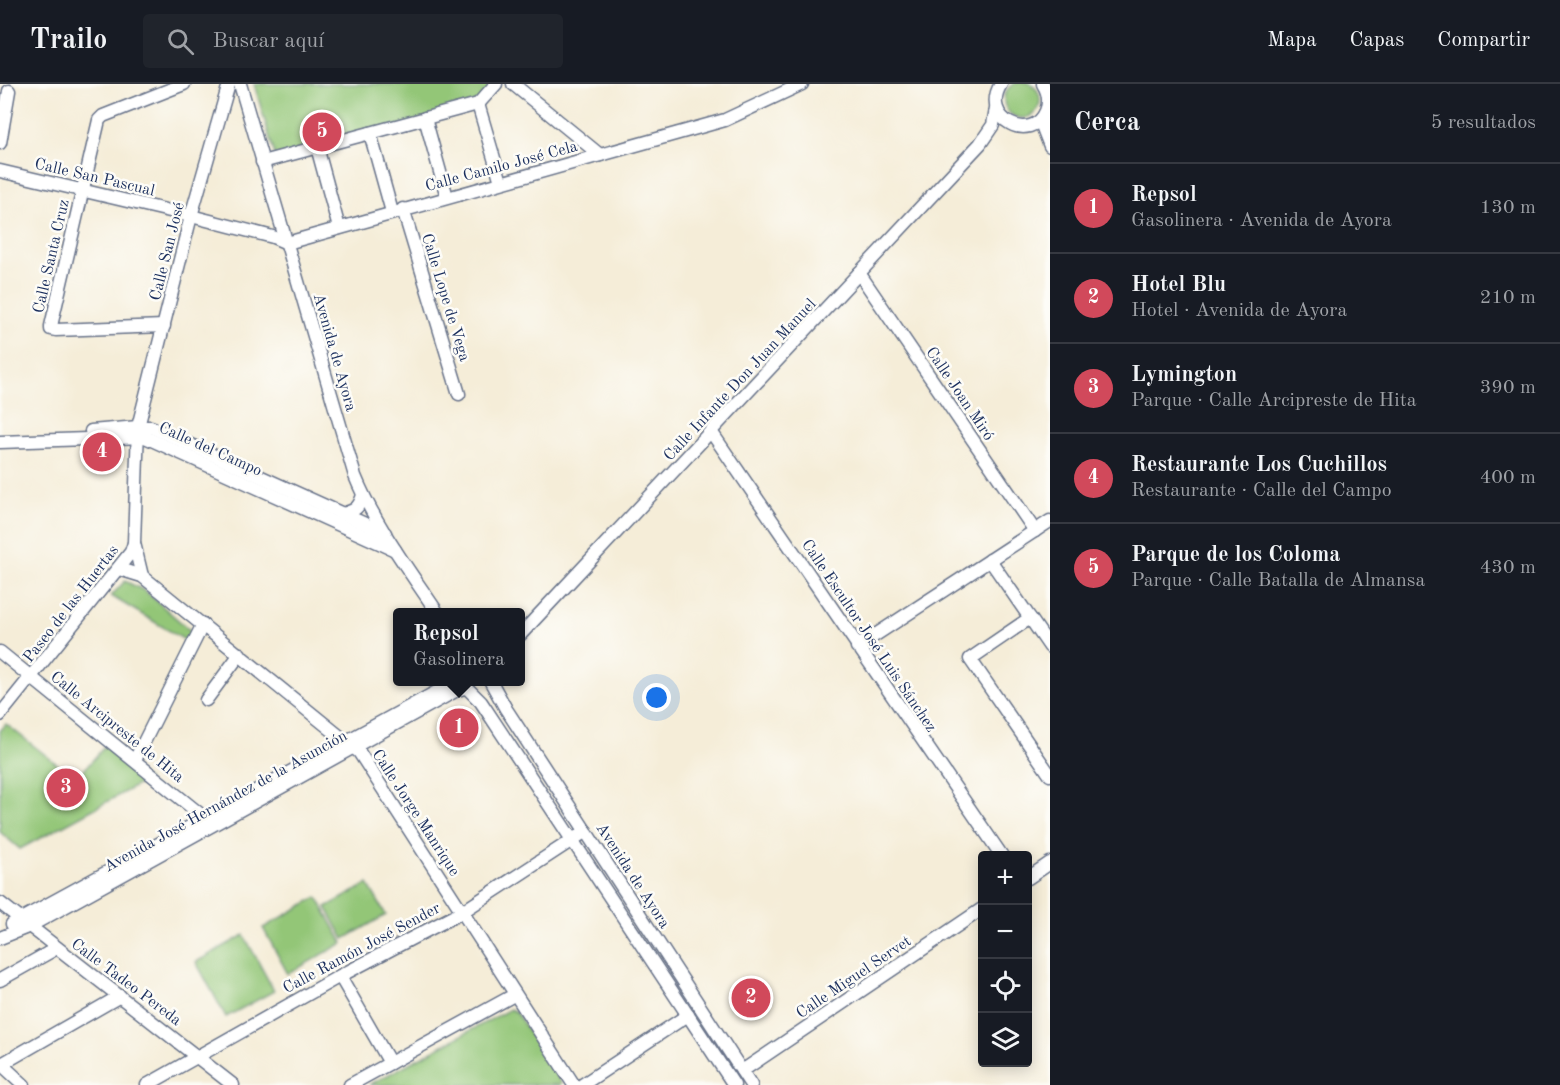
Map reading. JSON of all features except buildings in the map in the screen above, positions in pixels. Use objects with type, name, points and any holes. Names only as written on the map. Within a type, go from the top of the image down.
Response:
[{"type":"street","points":[[0,143],[4,94],[20,84]]},
{"type":"street","name":"Calle Santa Cruz","points":[[164,326],[53,330],[51,326],[100,118],[184,84]]},
{"type":"street","name":"Calle San José","points":[[138,432],[191,216],[229,84]]},
{"type":"street","name":"Avenida de Ayora","points":[[240,84],[349,457],[363,495],[434,608]]},
{"type":"street","points":[[262,162],[478,104],[496,84]]},
{"type":"street","points":[[513,84],[600,155]]},
{"type":"street","name":"Calle Camilo José Cela","points":[[287,243],[447,196],[725,120],[802,84]]},
{"type":"street","name":"Calle Infante Don Juan Manuel","points":[[525,630],[712,433],[980,144],[993,125],[996,98],[1001,84]]},
{"type":"street","points":[[1043,84],[1049,94],[1043,128],[1048,143]]},
{"type":"street","points":[[478,104],[501,182]]},
{"type":"street","points":[[996,108],[1002,118],[1048,143]]},
{"type":"street","name":"Calle Infante Don Juan Manuel","points":[[980,144],[998,131],[1033,124],[1044,116]]},
{"type":"street","points":[[425,118],[447,196]]},
{"type":"street","name":"Calle Lope de Vega","points":[[370,134],[459,394]]},
{"type":"street","points":[[317,147],[339,228]]},
{"type":"street","name":"Calle San Pascual","points":[[0,171],[191,216],[273,237],[287,243]]},
{"type":"street","name":"Calle Joan Miró","points":[[859,273],[1035,531]]},
{"type":"street","name":"Calle del Campo","points":[[0,441],[138,432],[151,428],[385,533]]},
{"type":"street","name":"Calle del Campo","points":[[138,432],[396,550]]},
{"type":"street","name":"Paseo de las Huertas","points":[[3,707],[32,678],[131,552],[134,543],[138,432]]},
{"type":"street","name":"Calle Escultor José Luis Sánchez","points":[[712,433],[999,851]]},
{"type":"street","points":[[342,514],[356,510],[363,495]]},
{"type":"street","points":[[857,647],[1050,521]]},
{"type":"street","points":[[134,543],[142,576]]},
{"type":"street","points":[[990,560],[1050,647]]},
{"type":"street","name":"Calle Jorge Manrique","points":[[119,569],[142,576],[352,745],[573,1085]]},
{"type":"street","points":[[1030,618],[970,658],[1050,775]]},
{"type":"street","points":[[135,760],[203,624]]},
{"type":"street","name":"Calle Arcipreste de Hita","points":[[0,652],[210,822]]},
{"type":"street","points":[[206,700],[240,654]]},
{"type":"street","name":"Avenida José Hernández de la Asunción","points":[[352,745],[444,686]]},
{"type":"street","name":"Avenida de Ayora","points":[[464,686],[481,702],[734,1085]]},
{"type":"street","name":"Avenida José Hernández de la Asunción","points":[[0,938],[464,686],[480,688],[483,686]]},
{"type":"street","name":"Avenida de Ayora","points":[[493,686],[752,1085]]},
{"type":"street","name":"Calle Ramón José Sender","points":[[147,1085],[340,976],[462,912],[586,831]]},
{"type":"street","points":[[1032,875],[1050,863]]},
{"type":"street","name":"Calle Tadeo Pereda","points":[[0,903],[234,1085]]},
{"type":"street","name":"Calle Miguel Servet","points":[[742,1071],[978,912]]},
{"type":"street","name":"Avenida José Hernández de la Asunción","points":[[0,929],[26,923]]},
{"type":"street","points":[[0,980],[57,948]]},
{"type":"street","points":[[340,976],[390,1063]]},
{"type":"street","points":[[679,1001],[691,993]]},
{"type":"street","points":[[350,1085],[514,994]]},
{"type":"street","points":[[24,1085],[0,1064],[120,996]]},
{"type":"street","points":[[582,1085],[692,1020],[707,1018]]},
{"type":"green space","points":[[1022,82],[1034,88],[1040,100],[1034,112],[1022,118],[1010,112],[1004,100],[1010,88]]},
{"type":"green space","points":[[254,84],[495,84],[478,104],[276,159]]},
{"type":"green space","points":[[125,581],[145,591],[193,633],[188,642],[111,596]]},
{"type":"green space","points":[[6,724],[76,779],[105,746],[147,780],[20,849],[0,832],[0,731]]},
{"type":"green space","points":[[368,884],[386,915],[344,939],[326,907]]},
{"type":"green space","points":[[317,897],[343,943],[288,974],[263,928]]},
{"type":"green space","points":[[244,935],[274,991],[226,1017],[196,962]]},
{"type":"green space","points":[[510,1009],[516,1012],[561,1082],[560,1085],[369,1085]]},
{"type":"place","name":"Parque de los Coloma","points":[[322,132]]},
{"type":"place","name":"Restaurante Los Cuchillos","points":[[102,452]]},
{"type":"place","name":"Repsol","points":[[459,728]]},
{"type":"place","name":"Lymington","points":[[66,788]]},
{"type":"place","name":"Hotel Blu","points":[[751,998]]}]
